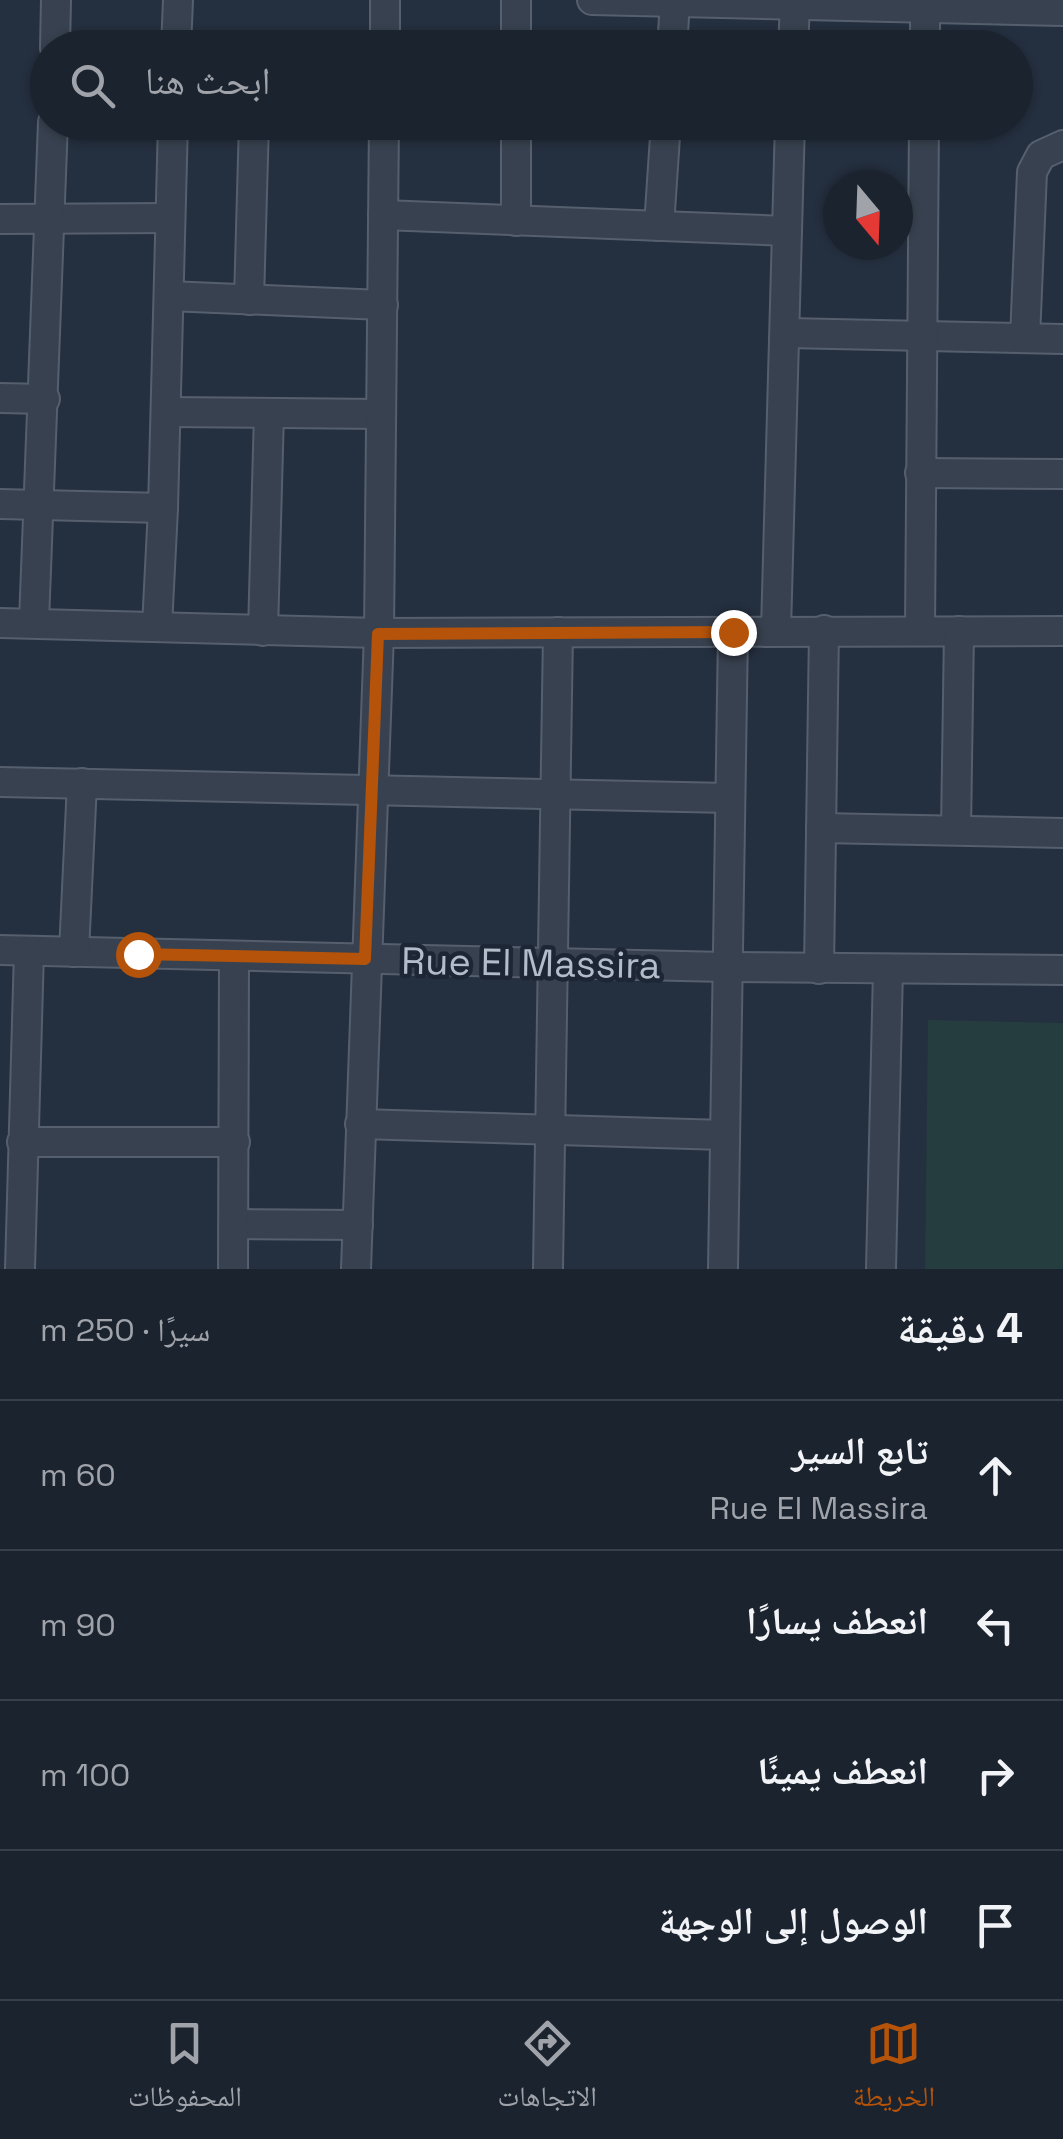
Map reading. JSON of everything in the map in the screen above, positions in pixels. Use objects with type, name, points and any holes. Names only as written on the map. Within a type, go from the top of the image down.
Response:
[{"type":"street","points":[[55,30],[56,0]]},
{"type":"street","points":[[177,30],[178,0]]},
{"type":"street","points":[[384,30],[385,0]]},
{"type":"street","points":[[516,0],[516,30]]},
{"type":"street","points":[[592,0],[1063,11]]},
{"type":"street","points":[[673,30],[675,2]]},
{"type":"street","points":[[793,30],[794,4]]},
{"type":"street","points":[[925,30],[926,8]]},
{"type":"street","points":[[34,622],[52,140]]},
{"type":"street","points":[[158,627],[168,412],[173,140]]},
{"type":"street","points":[[249,300],[253,140]]},
{"type":"street","points":[[356,1269],[378,634],[384,140]]},
{"type":"street","points":[[516,140],[516,221]]},
{"type":"street","points":[[659,226],[665,140]]},
{"type":"street","points":[[776,630],[789,140]]},
{"type":"street","points":[[920,630],[924,140]]},
{"type":"street","points":[[1025,338],[1032,172],[1041,155],[1063,145]]},
{"type":"street","points":[[383,215],[786,231]]},
{"type":"street","points":[[0,219],[170,218]]},
{"type":"street","points":[[169,296],[382,305]]},
{"type":"street","points":[[786,333],[1063,339]]},
{"type":"street","points":[[0,398],[45,398]]},
{"type":"street","points":[[168,412],[381,414]]},
{"type":"street","points":[[263,631],[269,413]]},
{"type":"street","points":[[920,473],[1063,474]]},
{"type":"street","points":[[0,504],[163,508]]},
{"type":"street","points":[[0,623],[378,634],[1063,632]]},
{"type":"street","points":[[818,969],[824,630]]},
{"type":"street","points":[[956,830],[959,631]]},
{"type":"street","points":[[548,1269],[558,632]]},
{"type":"street","points":[[724,1269],[725,968],[733,632]]},
{"type":"street","points":[[0,782],[372,787],[729,798]]},
{"type":"street","points":[[74,952],[82,783]]},
{"type":"street","points":[[820,828],[1063,832]]},
{"type":"street","name":"Rue El Massira","points":[[0,950],[725,968],[1063,970]]},
{"type":"street","points":[[20,1269],[10,1216],[22,1142],[29,951]]},
{"type":"street","points":[[233,1269],[234,958]]},
{"type":"street","points":[[880,1269],[888,970]]},
{"type":"street","points":[[360,1124],[724,1135]]},
{"type":"street","points":[[22,1142],[235,1142]]},
{"type":"street","points":[[234,1224],[358,1225]]},
{"type":"green space","points":[[928,1020],[1063,1023],[1063,1269],[925,1269]]},
{"type":"route","points":[[138,954],[365,959],[378,634],[733,632]]}]
